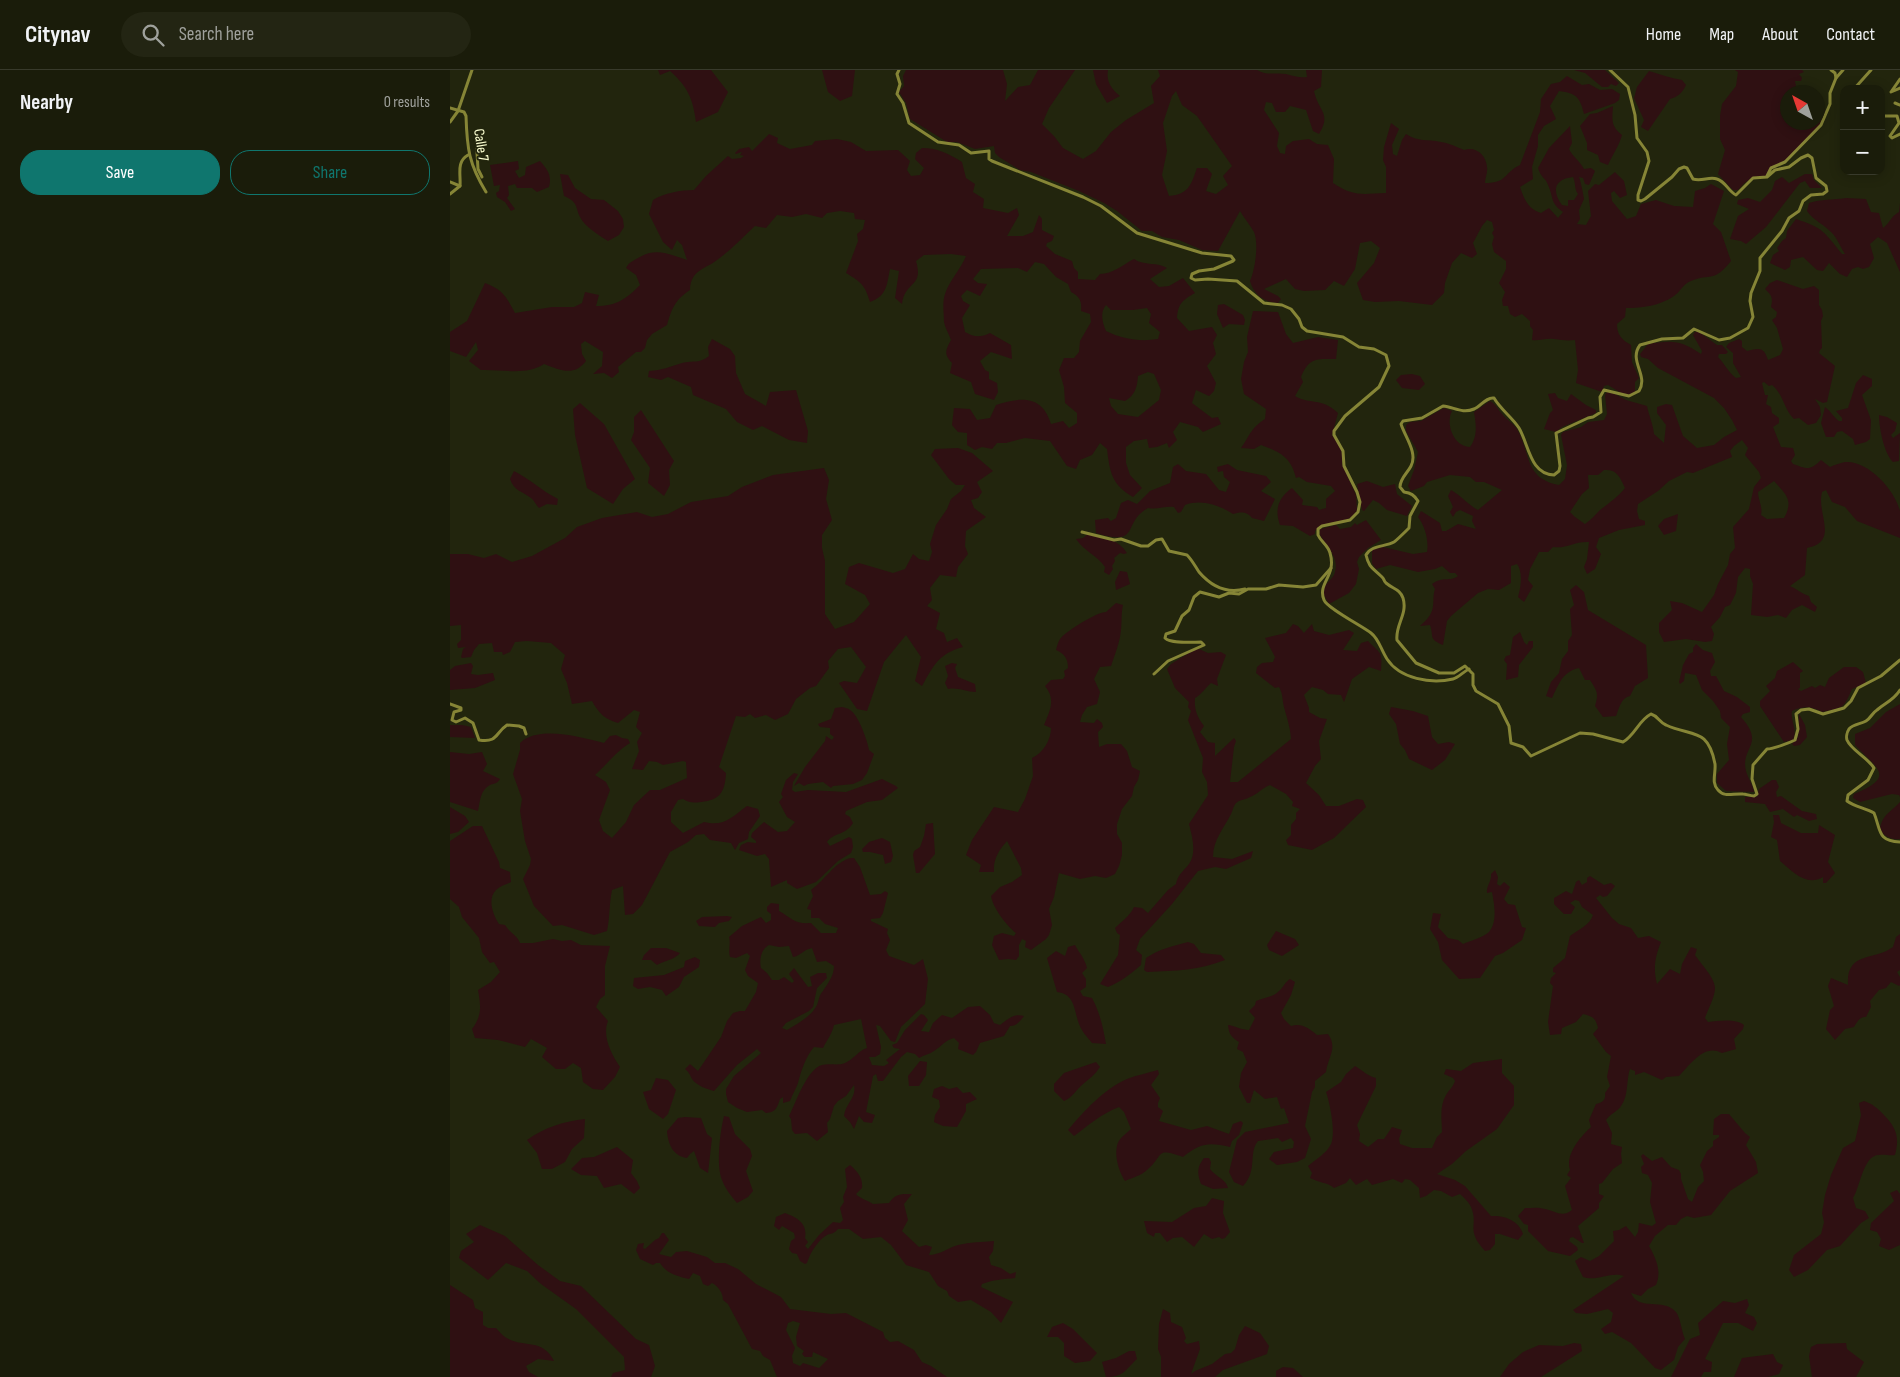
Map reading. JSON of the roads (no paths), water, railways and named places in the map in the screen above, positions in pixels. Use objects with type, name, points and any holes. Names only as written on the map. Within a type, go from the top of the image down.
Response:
[{"type":"street","points":[[450,122],[458,110],[472,70]]},
{"type":"street","points":[[899,70],[897,74],[900,84],[897,94],[903,103],[909,122],[938,142],[959,145],[971,153],[989,151],[988,159],[1101,206],[1137,233],[1202,253],[1231,256],[1234,260],[1233,262],[1214,269],[1195,272],[1191,278],[1195,280],[1208,278],[1237,281],[1264,302],[1282,305],[1291,309],[1306,331],[1343,337],[1359,347],[1374,349],[1386,355],[1389,366],[1379,387],[1345,416],[1334,431],[1334,436],[1343,451],[1344,466],[1354,484],[1360,502],[1356,515],[1350,520],[1322,526],[1318,529],[1319,538],[1330,552],[1332,567],[1322,590],[1324,601],[1332,609],[1354,621],[1374,636],[1386,658],[1398,670],[1422,680],[1432,680],[1455,679],[1462,672],[1469,669]]},
{"type":"street","points":[[1610,70],[1628,87],[1635,115],[1637,138],[1649,161],[1638,200],[1641,201],[1672,177],[1679,169],[1684,167],[1687,168],[1691,176],[1696,180],[1702,181],[1712,178],[1719,180],[1736,195],[1753,178],[1767,177],[1775,170],[1789,167],[1808,155],[1812,158],[1816,178],[1828,189],[1826,193],[1811,195],[1803,201],[1799,211],[1789,218],[1782,231],[1760,258],[1760,271],[1751,293],[1750,301],[1753,318],[1751,323],[1739,333],[1724,340],[1714,338],[1694,329],[1683,338],[1662,339],[1640,345],[1635,358],[1643,380],[1639,391],[1629,396],[1604,390],[1600,398],[1602,409],[1597,415],[1556,433],[1560,466],[1559,471],[1554,475],[1544,473],[1534,463],[1518,428],[1503,412],[1494,398],[1488,398],[1467,411],[1443,406],[1422,418],[1403,420],[1402,426],[1414,455],[1412,464],[1401,480],[1400,487],[1404,492],[1410,492],[1418,501],[1410,516],[1410,528],[1401,533],[1396,541],[1366,552],[1366,557],[1372,570],[1382,577],[1386,583],[1397,588],[1403,599],[1404,612],[1396,637],[1400,645],[1416,663],[1444,674],[1454,674],[1465,666],[1469,669],[1473,674],[1473,685],[1476,691],[1498,704],[1501,708],[1509,726],[1511,743],[1523,747],[1531,756],[1580,733],[1593,734],[1620,742],[1626,741],[1645,718],[1651,714],[1656,715],[1664,724],[1697,733],[1701,736],[1712,755],[1715,770],[1714,785],[1720,792],[1729,796],[1744,794],[1754,796],[1758,792],[1753,782],[1753,765],[1767,749],[1776,748],[1795,740],[1798,729],[1796,714],[1798,712],[1809,709],[1823,714],[1844,708],[1851,701],[1858,688],[1881,676],[1900,660]]},
{"type":"street","points":[[1831,70],[1836,78]]},
{"type":"street","points":[[1767,177],[1771,168],[1785,162],[1821,125],[1830,104],[1830,93],[1836,78],[1843,70]]},
{"type":"street","points":[[1858,85],[1871,70]]},
{"type":"street","points":[[1900,79],[1891,92],[1900,88]]},
{"type":"street","points":[[1895,103],[1900,105]]},
{"type":"street","points":[[450,108],[458,110]]},
{"type":"street","name":"Calle 7","points":[[458,110],[464,112],[466,116],[468,155],[476,176],[486,192]]},
{"type":"street","points":[[1885,116],[1897,116],[1899,122],[1890,136],[1892,138],[1900,134]]},
{"type":"street","points":[[476,136],[478,169]]},
{"type":"street","points":[[460,186],[460,162],[468,155]]},
{"type":"street","points":[[472,163],[482,177]]},
{"type":"street","points":[[450,182],[460,186]]},
{"type":"street","points":[[450,194],[460,186]]},
{"type":"street","points":[[1082,532],[1114,540],[1121,539],[1141,546],[1148,546],[1156,540],[1162,539],[1169,552],[1187,555],[1199,572],[1215,586],[1224,590],[1266,589],[1279,585],[1303,587],[1316,585],[1332,567]]},
{"type":"street","points":[[1154,674],[1168,661],[1204,645],[1202,642],[1189,641],[1182,643],[1168,641],[1165,638],[1168,634],[1175,631],[1182,616],[1191,607],[1196,594],[1202,592],[1219,597],[1229,593],[1239,594],[1248,588]]},
{"type":"street","points":[[1900,690],[1893,699],[1877,710],[1870,719],[1862,724],[1853,726],[1848,731],[1847,740],[1849,743],[1874,768],[1868,780],[1848,795],[1847,801],[1874,813],[1879,832],[1883,837],[1892,842],[1900,842]]},
{"type":"street","points":[[450,704],[461,708],[461,710],[454,712],[452,720],[456,722],[465,718],[473,723],[479,740],[487,741],[493,739],[507,725],[524,728],[526,734]]}]
